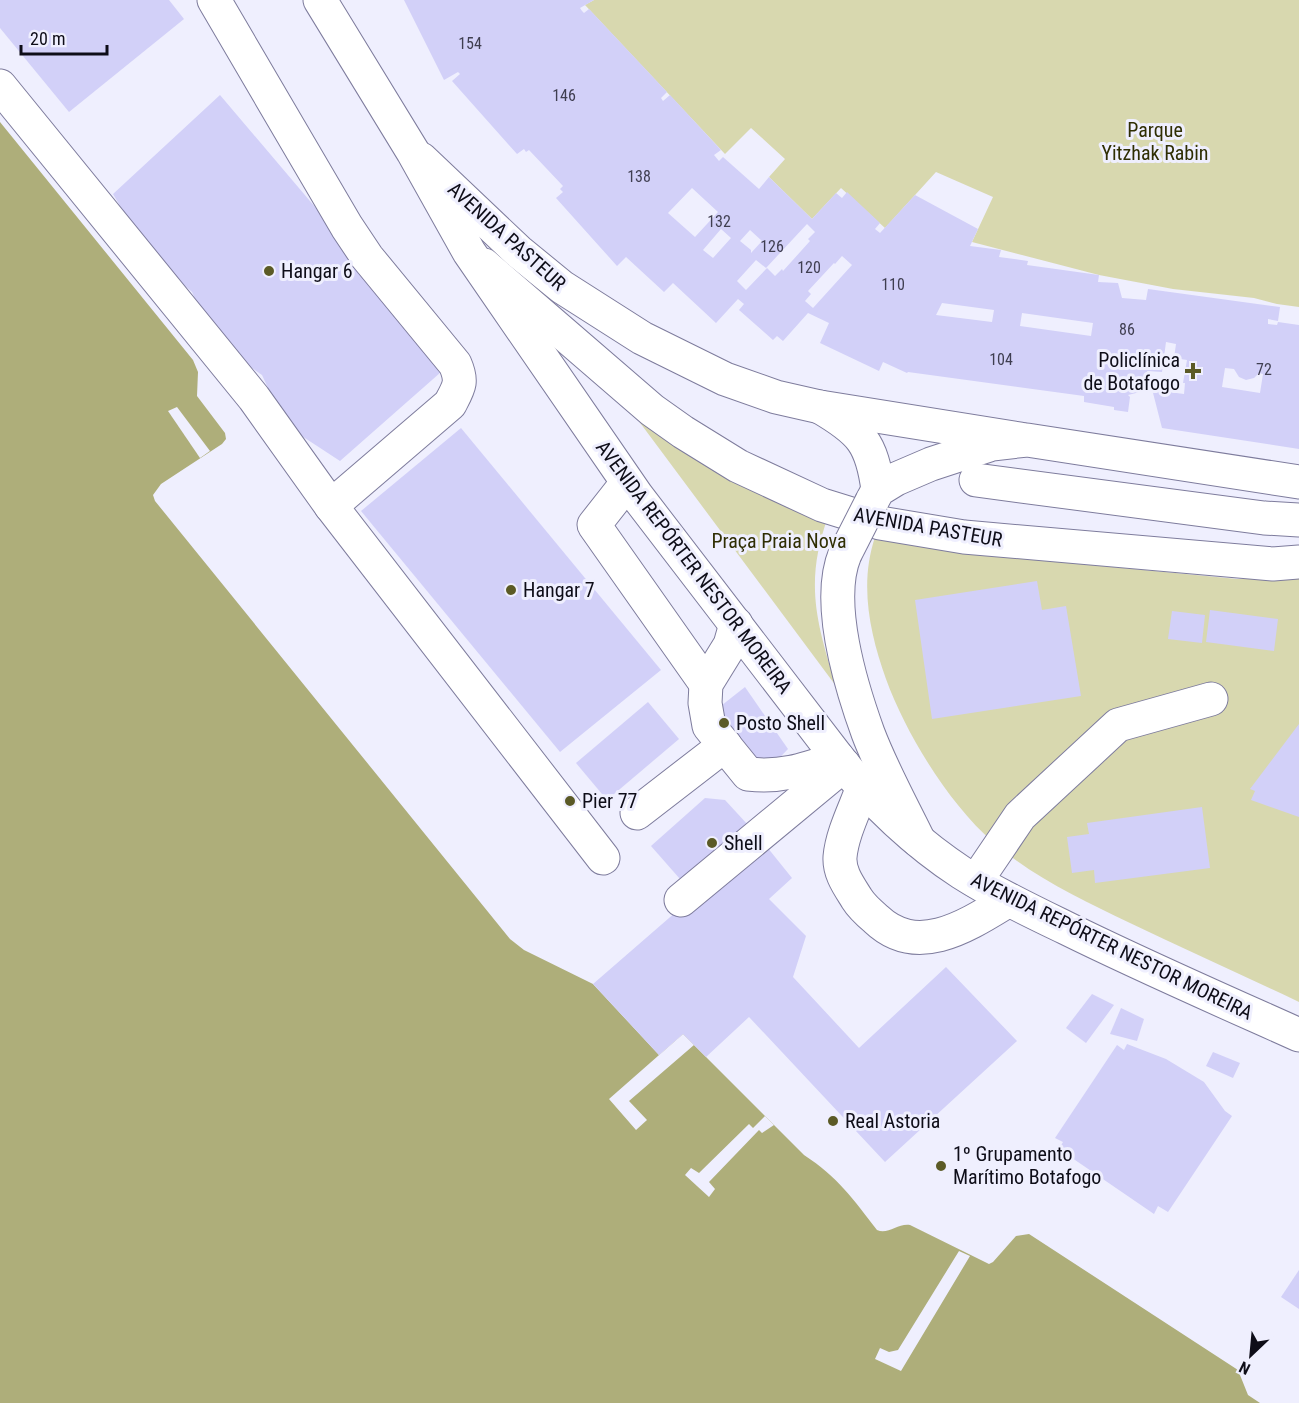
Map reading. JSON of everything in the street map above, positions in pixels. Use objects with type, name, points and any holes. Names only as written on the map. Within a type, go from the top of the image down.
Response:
[{"type":"main road","points":[[214,0],[347,227],[367,257],[455,364],[461,378],[450,404],[331,506]]},
{"type":"main road","name":"AVENIDA PASTEUR","points":[[320,0],[413,152],[469,252],[652,410],[738,466],[822,505],[880,523],[964,537],[1273,564],[1299,562]]},
{"type":"main road","points":[[0,86],[254,398],[331,506],[603,858]]},
{"type":"main road","name":"AVENIDA PASTEUR","points":[[413,152],[518,251],[562,287],[642,338],[725,379],[776,397],[820,407],[1299,482]]},
{"type":"main road","name":"AVENIDA REPÓRTER NESTOR MOREIRA","points":[[469,252],[627,483],[848,770],[920,842],[976,881],[1009,900],[1299,1035]]},
{"type":"main road","points":[[820,407],[853,429],[863,440],[874,465],[875,496]]},
{"type":"main road","points":[[920,842],[868,734],[849,669],[837,600],[837,577],[844,554],[875,496],[896,479],[950,457],[992,444],[1039,442],[1055,490]]},
{"type":"main road","points":[[976,480],[1264,518],[1299,520]]},
{"type":"main road","points":[[627,483],[594,525],[706,684]]},
{"type":"main road","points":[[736,624],[730,645],[706,684],[705,703],[709,726],[748,774],[768,776],[848,770]]},
{"type":"main road","points":[[976,881],[1020,816],[1118,725],[1211,699]]},
{"type":"main road","points":[[637,813],[725,745]]},
{"type":"main road","points":[[681,900],[848,770]]},
{"type":"main road","points":[[848,770],[844,841],[840,858],[842,875],[860,905],[885,928],[902,936],[927,938],[966,926],[1009,900]]},
{"type":"green space","name":"Parque Yitzhak Rabin","points":[[594,0],[1299,0],[1299,307],[1254,298],[1173,289],[1099,275],[972,242],[993,197],[936,172],[885,228],[841,188],[812,219],[769,177],[785,159],[751,128],[725,154],[585,5]]},
{"type":"green space","name":"Praça Praia Nova","points":[[635,416],[829,514],[821,538],[815,581],[818,621],[836,686]]},
{"type":"green space","points":[[875,537],[962,544],[1082,564],[1237,579],[1299,578],[1299,1002],[1058,887],[1008,855],[977,826],[930,767],[905,722],[886,679],[875,645],[868,609],[868,573]]},
{"type":"shaded area","points":[[0,122],[193,360],[198,372],[197,396],[225,433],[226,439],[222,444],[161,484],[153,495],[155,501],[510,939],[524,950],[593,984],[659,1055],[683,1034],[804,1155],[836,1180],[877,1230],[885,1231],[910,1225],[989,1264],[1016,1236],[1029,1234],[1238,1370],[1248,1395],[1260,1403],[0,1403]]},
{"type":"pier","points":[[177,407],[210,451],[200,458],[168,411]]},
{"type":"pier","points":[[683,1034],[694,1045],[629,1101],[647,1120],[636,1130],[609,1099]]},
{"type":"pier","points":[[765,1116],[774,1125],[762,1133],[759,1130],[709,1182],[715,1189],[709,1197],[685,1175],[691,1168],[699,1173],[749,1124],[753,1128]]},
{"type":"pier","points":[[959,1251],[970,1256],[901,1371],[875,1359],[880,1348],[889,1352],[898,1350]]},
{"type":"building","points":[[0,0],[169,0],[184,19],[69,112],[0,28]]},
{"type":"building","points":[[404,0],[594,0],[580,8],[582,11],[584,13],[589,9],[667,92],[661,98],[663,101],[670,95],[721,150],[714,155],[719,161],[723,157],[759,189],[769,177],[812,219],[836,193],[842,198],[847,192],[880,223],[875,229],[880,233],[915,195],[978,229],[970,246],[1001,250],[999,257],[1028,261],[1027,265],[1099,275],[1098,282],[1118,283],[1122,298],[1146,300],[1148,289],[1280,307],[1278,321],[1268,319],[1268,324],[1277,325],[1278,322],[1299,325],[1299,449],[1162,428],[1152,389],[1128,395],[1130,397],[1128,412],[1084,402],[1084,396],[907,373],[883,362],[879,371],[820,343],[829,323],[808,313],[783,341],[777,336],[773,340],[739,310],[744,304],[738,299],[716,323],[673,283],[664,292],[626,257],[617,266],[556,198],[563,192],[560,189],[563,186],[529,150],[526,152],[524,149],[517,154],[452,81],[460,74],[458,72],[444,80]],"holes":[[[692,188],[718,212],[695,237],[668,213]],[[807,224],[815,232],[808,239],[810,241],[783,271],[782,269],[775,276],[767,268],[746,290],[737,281],[756,260],[766,268]],[[721,229],[731,238],[713,258],[703,250]],[[750,230],[762,241],[751,253],[751,250],[740,241]],[[842,256],[852,265],[813,308],[805,301],[811,294],[808,291]],[[942,303],[994,310],[992,322],[936,315]],[[1022,313],[1093,323],[1091,336],[1020,326]],[[1166,342],[1176,344],[1174,358],[1187,360],[1183,383],[1185,383],[1184,394],[1169,392],[1165,378],[1150,382],[1147,371],[1162,372]],[[1225,368],[1234,369],[1239,377],[1246,380],[1254,378],[1259,373],[1263,374],[1260,393],[1222,387]]]},
{"type":"building","name":"Hangar 6","points":[[220,95],[449,365],[340,461],[285,425],[262,375],[215,342],[192,292],[146,250],[113,194]]},
{"type":"building","name":"Hangar 7","points":[[461,428],[661,670],[560,752],[361,511]]},
{"type":"building","points":[[1037,581],[1042,610],[1066,606],[1081,696],[932,719],[915,600]]},
{"type":"building","points":[[1210,610],[1278,619],[1274,651],[1206,642]]},
{"type":"building","points":[[1172,611],[1205,615],[1202,643],[1168,639]]},
{"type":"building","points":[[745,687],[788,749],[765,773],[717,709]]},
{"type":"building","points":[[648,702],[679,739],[607,800],[576,763]]},
{"type":"building","points":[[1299,724],[1299,817],[1251,800],[1255,791],[1250,789]]},
{"type":"building","points":[[705,798],[725,800],[748,825],[710,860],[680,879],[651,846]]},
{"type":"building","points":[[1202,807],[1210,868],[1095,883],[1094,870],[1072,873],[1067,837],[1089,834],[1087,823]]},
{"type":"building","points":[[763,842],[792,878],[769,899],[806,936],[793,977],[859,1048],[946,967],[1017,1041],[885,1162],[749,1017],[706,1057],[683,1034],[659,1055],[593,984],[684,905]]},
{"type":"building","points":[[1092,994],[1114,1005],[1086,1043],[1066,1028]]},
{"type":"building","points":[[1121,1008],[1144,1019],[1137,1041],[1110,1034]]},
{"type":"building","points":[[1127,1044],[1166,1059],[1204,1082],[1225,1111],[1232,1116],[1168,1212],[1158,1206],[1154,1214],[1059,1149],[1063,1142],[1055,1138],[1117,1045],[1124,1050]]},
{"type":"building","points":[[1213,1052],[1240,1063],[1233,1078],[1206,1066]]},
{"type":"building","points":[[1299,1270],[1299,1309],[1281,1297]]},
{"type":"place","name":"Hangar 6","points":[[269,271]]},
{"type":"place","name":"Policlínica de Botafogo","points":[[1193,371]]},
{"type":"place","name":"Hangar 7","points":[[511,590]]},
{"type":"place","name":"Posto Shell","points":[[724,723]]},
{"type":"place","name":"Pier 77","points":[[570,801]]},
{"type":"place","name":"Shell","points":[[712,843]]},
{"type":"place","name":"Real Astoria","points":[[833,1121]]},
{"type":"place","name":"1º Grupamento Marítimo Botafogo","points":[[941,1166]]}]
